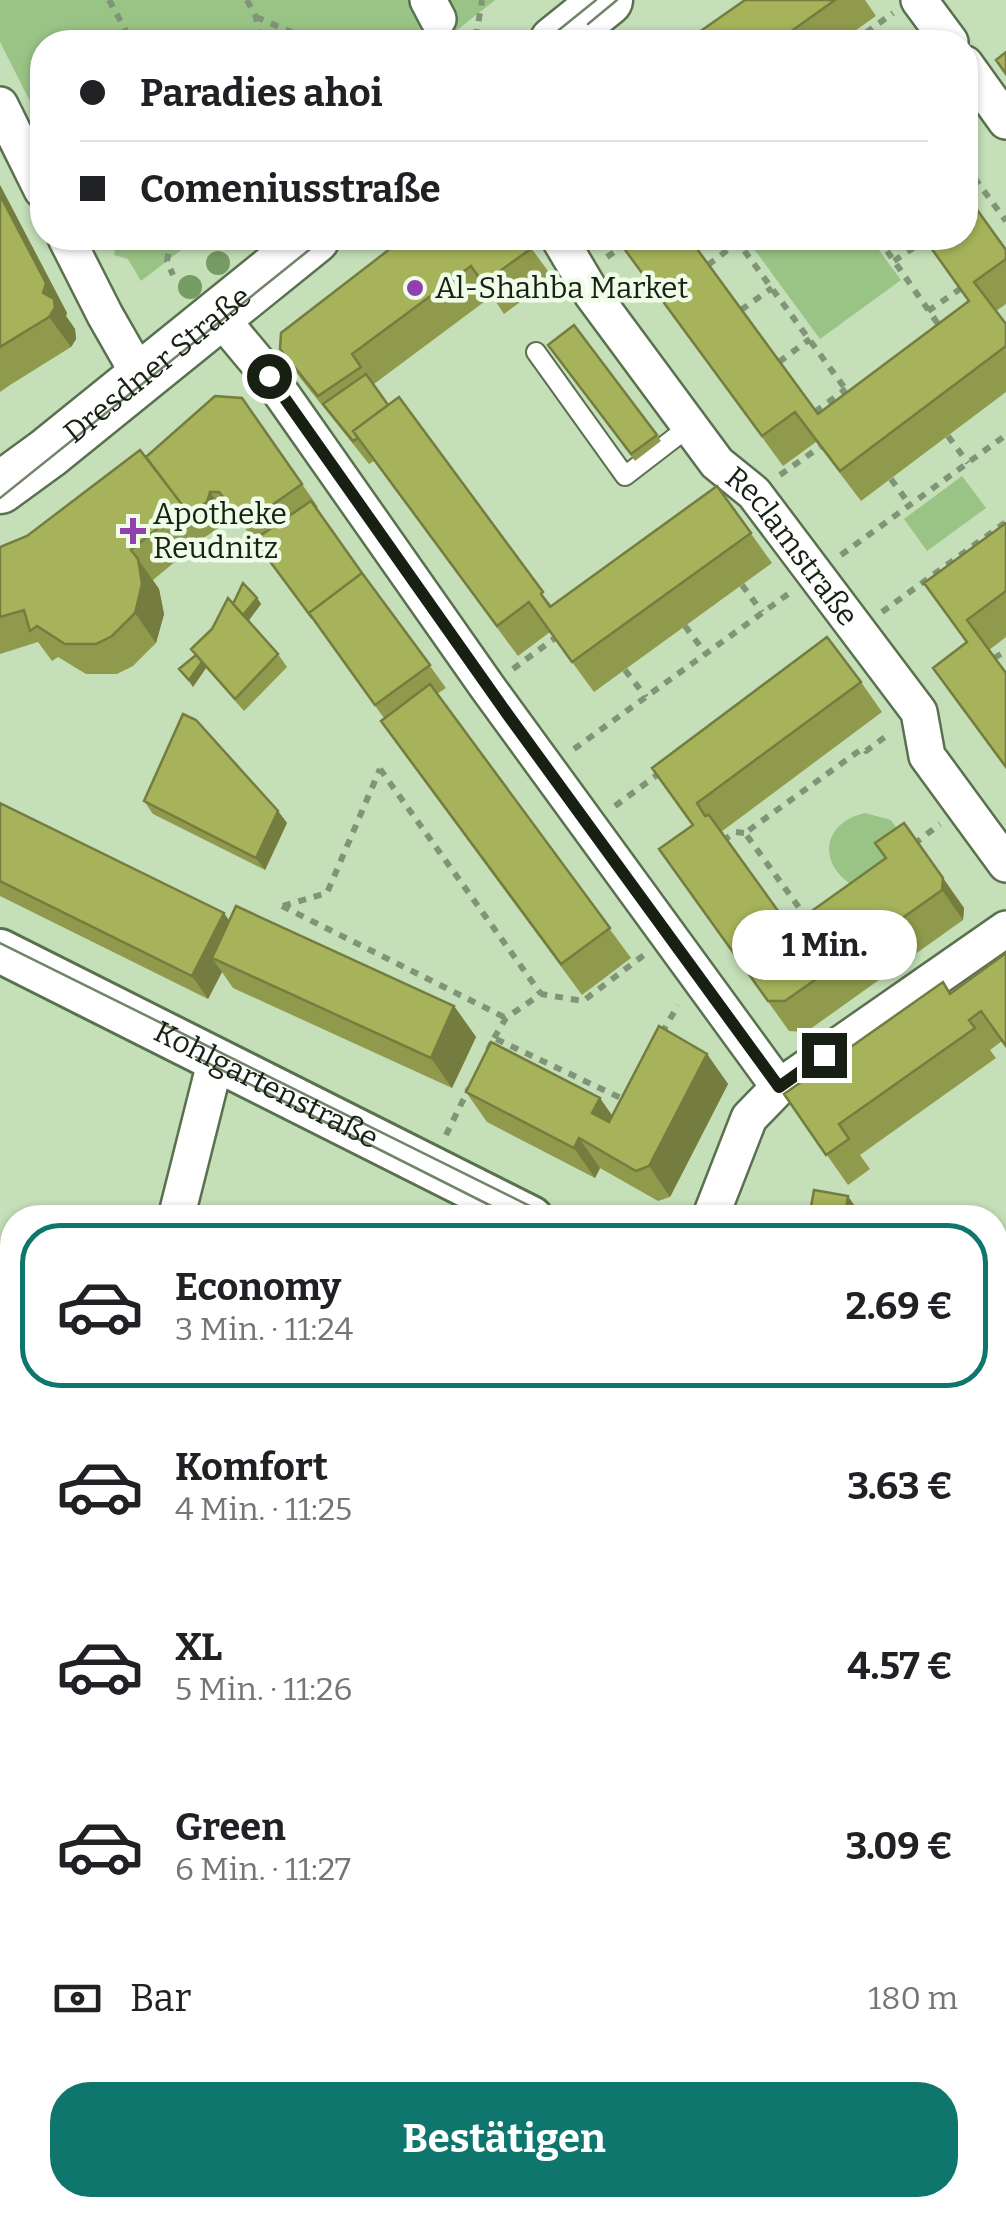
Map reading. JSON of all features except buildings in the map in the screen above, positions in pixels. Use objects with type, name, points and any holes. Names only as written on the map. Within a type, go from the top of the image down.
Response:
[{"type":"main road","points":[[569,30],[607,0]]},
{"type":"main road","name":"Dresdner Straße","points":[[0,488],[299,250]]},
{"type":"street","points":[[907,5],[936,30]]},
{"type":"street","points":[[978,82],[1006,121]]},
{"type":"street","points":[[0,105],[30,166]]},
{"type":"street","points":[[72,250],[141,378]]},
{"type":"street","name":"Reclamstraße","points":[[566,250],[592,294],[717,463],[754,493],[919,712],[927,756],[1006,864]]},
{"type":"street","points":[[218,315],[269,376],[488,688],[779,1087]]},
{"type":"street","points":[[715,1205],[749,1118],[779,1087],[1006,929]]},
{"type":"street","name":"Kohlgartenstraße","points":[[0,951],[506,1205]]},
{"type":"street","points":[[179,1205],[216,1059]]},
{"type":"lane","points":[[536,352],[625,476],[690,426]]},
{"type":"path","points":[[109,0],[125,30]]},
{"type":"path","points":[[247,0],[258,30]]},
{"type":"path","points":[[477,30],[482,0]]},
{"type":"path","points":[[871,30],[907,5]]},
{"type":"path","points":[[256,17],[287,30]]},
{"type":"path","points":[[978,183],[1006,221]]},
{"type":"path","points":[[978,209],[990,200]]},
{"type":"path","points":[[168,250],[166,261],[173,275]]},
{"type":"path","points":[[708,264],[724,250]]},
{"type":"path","points":[[744,250],[861,408]]},
{"type":"path","points":[[886,250],[952,342]]},
{"type":"path","points":[[894,261],[910,250]]},
{"type":"path","points":[[742,310],[772,288]]},
{"type":"path","points":[[928,311],[960,289]]},
{"type":"path","points":[[779,362],[810,340]]},
{"type":"path","points":[[816,412],[846,390]]},
{"type":"path","points":[[948,436],[968,463]]},
{"type":"path","points":[[547,769],[1006,436]]},
{"type":"path","points":[[754,493],[820,447]]},
{"type":"path","points":[[891,479],[910,505]]},
{"type":"path","points":[[856,632],[1006,522]]},
{"type":"path","points":[[952,562],[962,575]]},
{"type":"path","points":[[742,585],[762,612]]},
{"type":"path","points":[[685,626],[706,654]]},
{"type":"path","points":[[488,688],[555,638]]},
{"type":"path","points":[[994,658],[1006,651]]},
{"type":"path","points":[[625,670],[646,697]]},
{"type":"path","points":[[745,834],[919,712]]},
{"type":"path","points":[[588,825],[672,764]]},
{"type":"path","points":[[506,1018],[282,906],[327,893],[380,769],[541,994]]},
{"type":"path","points":[[901,853],[963,806]]},
{"type":"path","points":[[723,841],[735,832],[745,834],[808,922],[824,910]]},
{"type":"path","points":[[486,1055],[506,1018],[541,994],[583,1000],[669,937]]},
{"type":"path","points":[[661,1037],[696,974]]},
{"type":"path","points":[[494,1038],[625,1100],[634,1084]]},
{"type":"path","points":[[431,1167],[478,1072]]},
{"type":"green space","points":[[0,0],[495,0],[457,30],[30,30],[30,101],[0,42]]},
{"type":"green space","points":[[115,250],[181,250],[141,281],[128,259],[114,255]]},
{"type":"green space","points":[[755,250],[879,250],[901,280],[820,339]]},
{"type":"green space","points":[[962,476],[986,508],[927,551],[904,519]]},
{"type":"green space","points":[[865,813],[891,820],[906,842],[860,889],[836,871],[829,848],[838,827]]},
{"type":"tram line","points":[[559,30],[596,0]]},
{"type":"tram line","points":[[588,24],[617,0]]},
{"type":"tram line","points":[[0,498],[309,250]]},
{"type":"tram line","points":[[0,943],[528,1205]]},
{"type":"tram line","points":[[196,1057],[489,1205]]},
{"type":"place","name":"Al-Shahba Market","points":[[415,288]]},
{"type":"place","name":"Apotheke Reudnitz","points":[[133,531]]},
{"type":"route","points":[[269,376],[508,715],[779,1087],[824,1055]]}]
